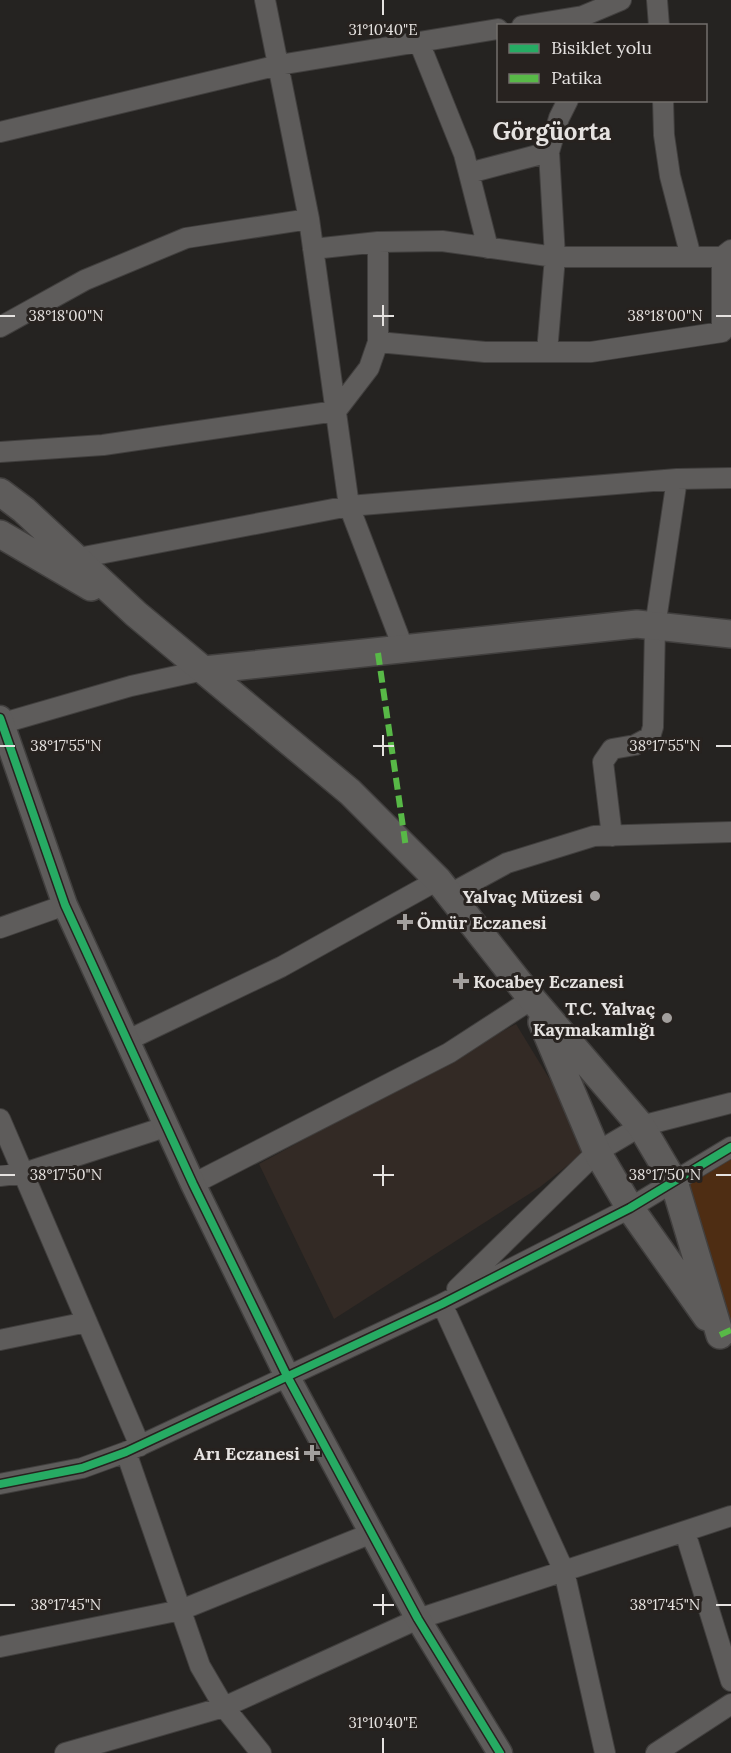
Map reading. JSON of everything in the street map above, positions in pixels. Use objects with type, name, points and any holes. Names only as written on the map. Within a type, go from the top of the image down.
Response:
[{"type":"main road","points":[[0,492],[24,510],[136,614],[350,792],[444,887],[532,999],[641,1126],[674,1182],[725,1342]]},
{"type":"main road","points":[[0,534],[136,614]]},
{"type":"main road","points":[[204,670],[637,624],[731,634]]},
{"type":"main road","points":[[532,999],[597,1152],[630,1208],[725,1342]]},
{"type":"street","points":[[265,0],[309,219],[349,506],[404,650]]},
{"type":"street","points":[[532,24],[582,14],[621,0]]},
{"type":"street","points":[[657,0],[659,24]]},
{"type":"street","points":[[0,132],[279,65],[497,29]]},
{"type":"street","points":[[419,42],[464,154],[488,248]]},
{"type":"street","points":[[547,352],[555,257],[549,152],[559,118],[567,102]]},
{"type":"street","points":[[663,102],[664,135],[670,176],[691,257]]},
{"type":"street","points":[[469,173],[549,152]]},
{"type":"street","points":[[0,327],[85,280],[186,238],[309,219]]},
{"type":"street","points":[[313,249],[378,242],[441,241],[555,257],[691,257],[727,253],[727,294],[722,332],[591,352],[485,352],[378,342]]},
{"type":"street","points":[[0,452],[103,445],[336,411],[369,368],[378,342],[378,242]]},
{"type":"street","points":[[48,562],[78,560],[349,506],[676,479],[731,478]]},
{"type":"street","points":[[612,836],[603,762],[612,749],[635,745],[650,737],[653,727],[655,627],[676,479]]},
{"type":"street","points":[[204,670],[131,686],[1,722],[65,905],[193,1184],[287,1376],[418,1618],[496,1752]]},
{"type":"street","points":[[128,1040],[444,887],[507,862],[594,836],[731,832]]},
{"type":"street","points":[[0,928],[65,905]]},
{"type":"street","points":[[193,1184],[449,1053],[532,999]]},
{"type":"street","points":[[442,1304],[597,1152],[641,1126],[731,1103]]},
{"type":"street","points":[[0,1119],[87,1322],[133,1449],[200,1666],[224,1707],[261,1753]]},
{"type":"street","points":[[0,1176],[24,1173],[168,1126]]},
{"type":"street","points":[[0,1484],[82,1468],[133,1449],[442,1304],[630,1208],[731,1147]]},
{"type":"street","points":[[442,1304],[564,1571],[604,1753]]},
{"type":"street","points":[[0,1340],[87,1322]]},
{"type":"street","points":[[64,1753],[224,1707],[418,1618],[731,1516]]},
{"type":"street","points":[[685,1532],[731,1681]]},
{"type":"street","points":[[0,1647],[181,1610],[372,1533]]},
{"type":"street","points":[[656,1753],[731,1704]]},
{"type":"shaded area","points":[[516,1024],[591,1147],[540,1187],[334,1319],[259,1164]]},
{"type":"shaded area","points":[[731,1147],[731,1330],[674,1182]]},
{"type":"marked path","points":[[378,653],[406,848]]},
{"type":"marked path","points":[[720,1335],[731,1330]]},
{"type":"cycle path","points":[[0,718],[65,905],[193,1184],[287,1376],[418,1619],[500,1753]]},
{"type":"cycle path","points":[[0,1484],[82,1468],[126,1452],[442,1304],[630,1208],[731,1147]]},
{"type":"place","name":"Yalvaç Müzesi","points":[[595,896]]},
{"type":"place","name":"Ömür Eczanesi","points":[[405,922]]},
{"type":"place","name":"Kocabey Eczanesi","points":[[461,981]]},
{"type":"place","name":"T.C. Yalvaç Kaymakamlığı","points":[[667,1018]]},
{"type":"place","name":"Arı Eczanesi","points":[[312,1453]]},
{"type":"district","name":"Görgüorta","points":[[552,131]]}]
